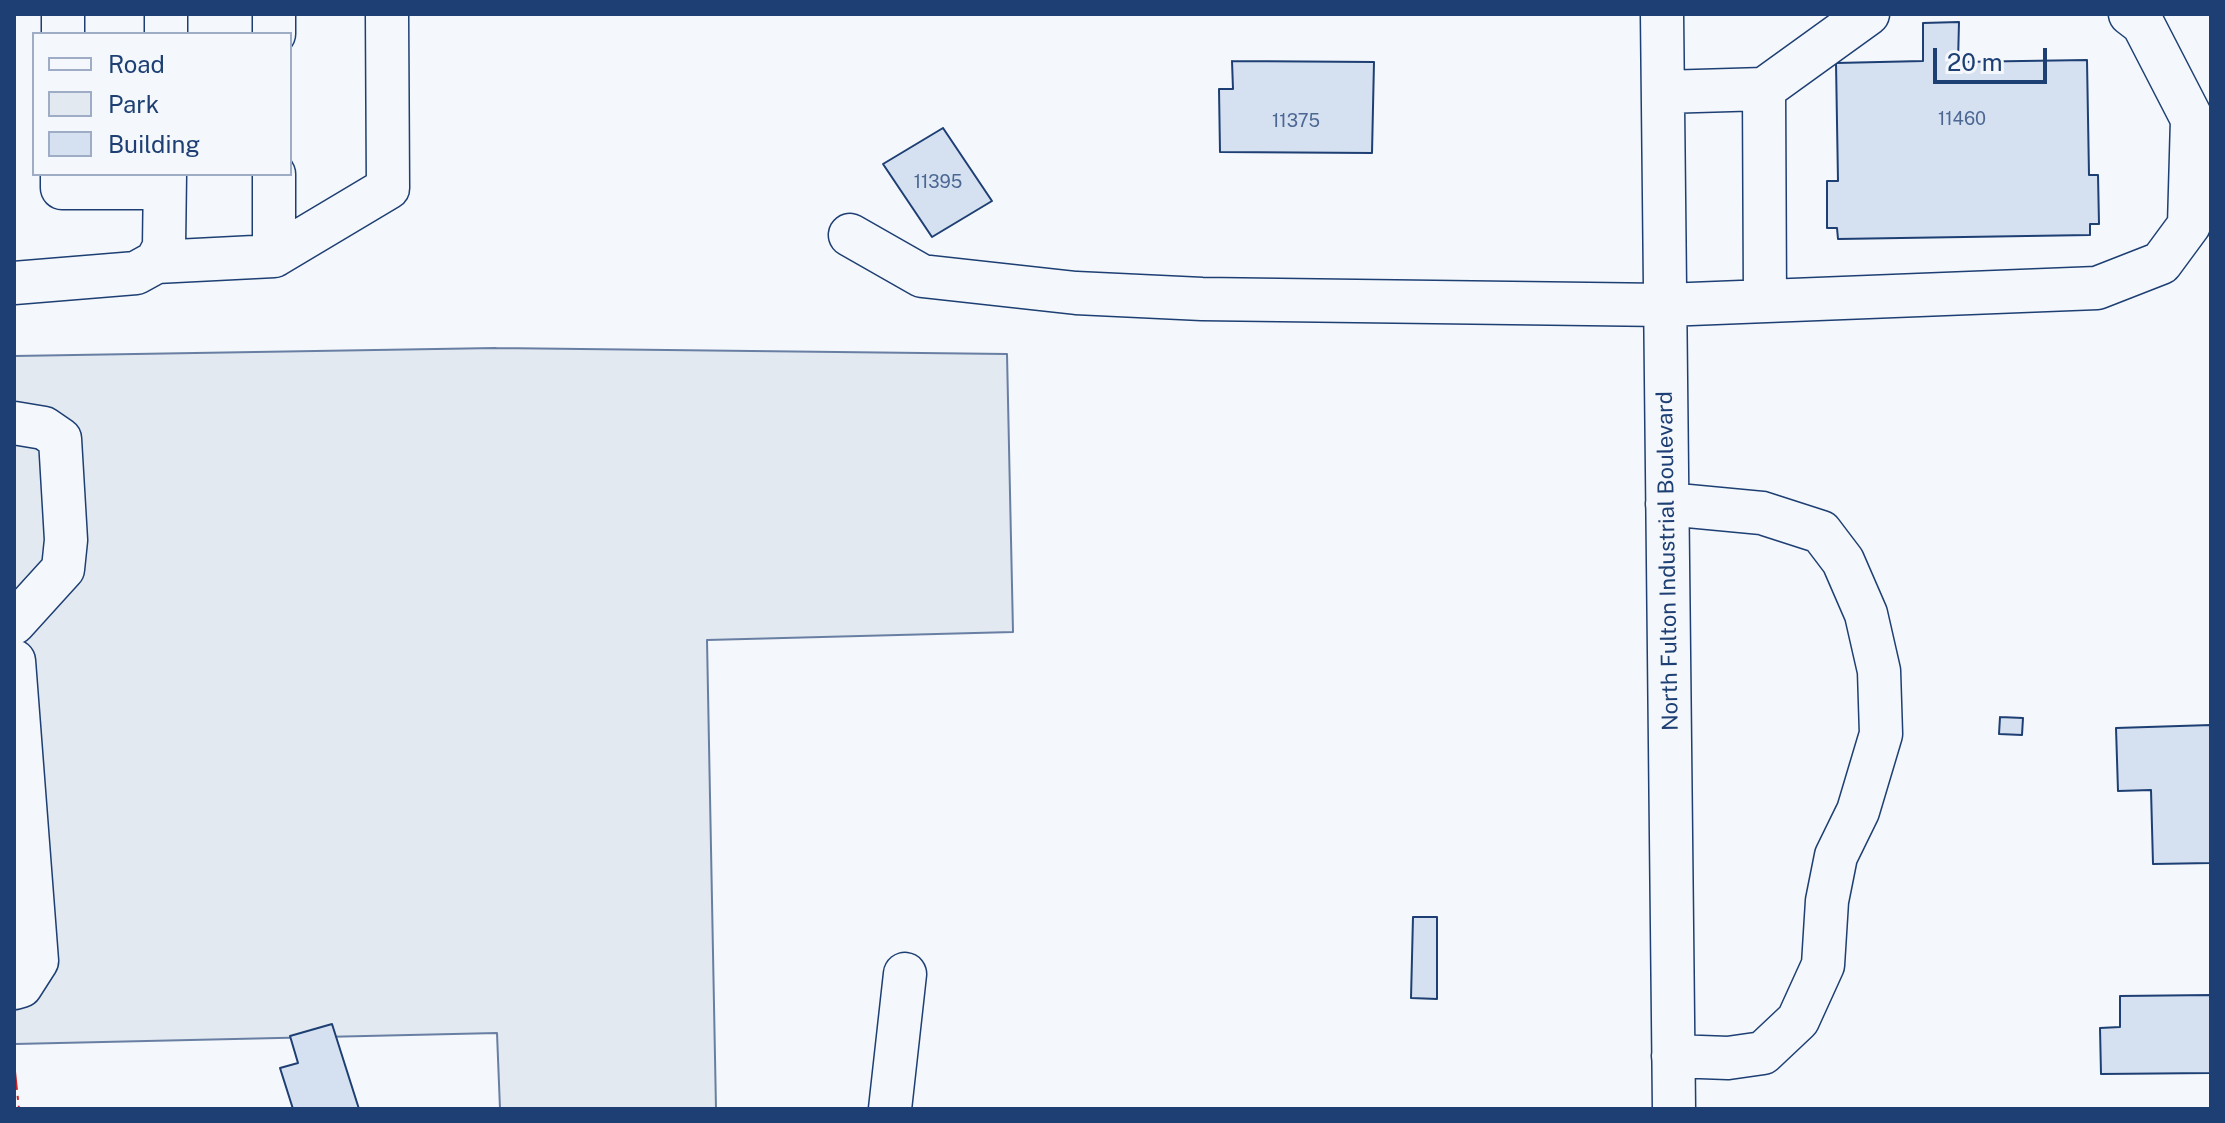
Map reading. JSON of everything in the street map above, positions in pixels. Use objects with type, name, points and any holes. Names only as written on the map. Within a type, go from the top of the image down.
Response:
[{"type":"street","points":[[14,283],[136,273],[156,262],[274,256],[388,188],[387,14]]},
{"type":"street","name":"North Fulton Industrial Boulevard","points":[[1662,14],[1674,1109]]},
{"type":"street","points":[[1663,92],[1764,89],[1868,14]]},
{"type":"street","points":[[850,235],[922,276],[1076,293],[1202,299],[1665,305],[2097,288],[2161,263],[2189,225],[2192,119],[2143,24],[2130,14]]},
{"type":"street","points":[[1764,89],[1765,301]]},
{"type":"street","points":[[62,176],[62,188],[164,181],[164,247],[156,262]]},
{"type":"street","points":[[274,176],[274,256]]},
{"type":"street","points":[[14,423],[44,428],[60,439],[66,540],[63,569],[14,623]]},
{"type":"street","points":[[1667,504],[1762,513],[1821,532],[1843,561],[1866,614],[1879,671],[1881,734],[1858,811],[1836,856],[1827,901],[1823,965],[1798,1020],[1763,1053],[1728,1058],[1673,1056]]},
{"type":"street","points":[[14,661],[37,961],[21,986],[14,988]]},
{"type":"street","points":[[890,1109],[905,974]]},
{"type":"green space","points":[[496,348],[1007,354],[1013,632],[707,640],[716,1109],[500,1109],[497,1033],[15,1044],[14,356]]},
{"type":"building","points":[[1959,22],[1958,62],[2087,60],[2089,175],[2098,175],[2099,224],[2090,224],[2090,235],[1838,239],[1837,228],[1827,228],[1827,181],[1838,181],[1836,63],[1923,61],[1923,23]]},
{"type":"building","points":[[1232,61],[1374,62],[1372,153],[1220,152],[1219,89],[1233,89]]},
{"type":"building","points":[[943,128],[992,201],[932,237],[883,164]]},
{"type":"building","points":[[2000,717],[2023,718],[2022,735],[1999,734]]},
{"type":"building","points":[[2211,725],[2211,863],[2153,864],[2151,790],[2118,791],[2116,728]]},
{"type":"building","points":[[1413,917],[1437,917],[1437,999],[1411,998]]},
{"type":"building","points":[[2211,995],[2211,1073],[2101,1074],[2100,1028],[2120,1027],[2120,996]]},
{"type":"building","points":[[332,1024],[359,1109],[293,1109],[280,1068],[298,1063],[290,1036]]},
{"type":"power","points":[[14,1062],[19,1109]]}]
